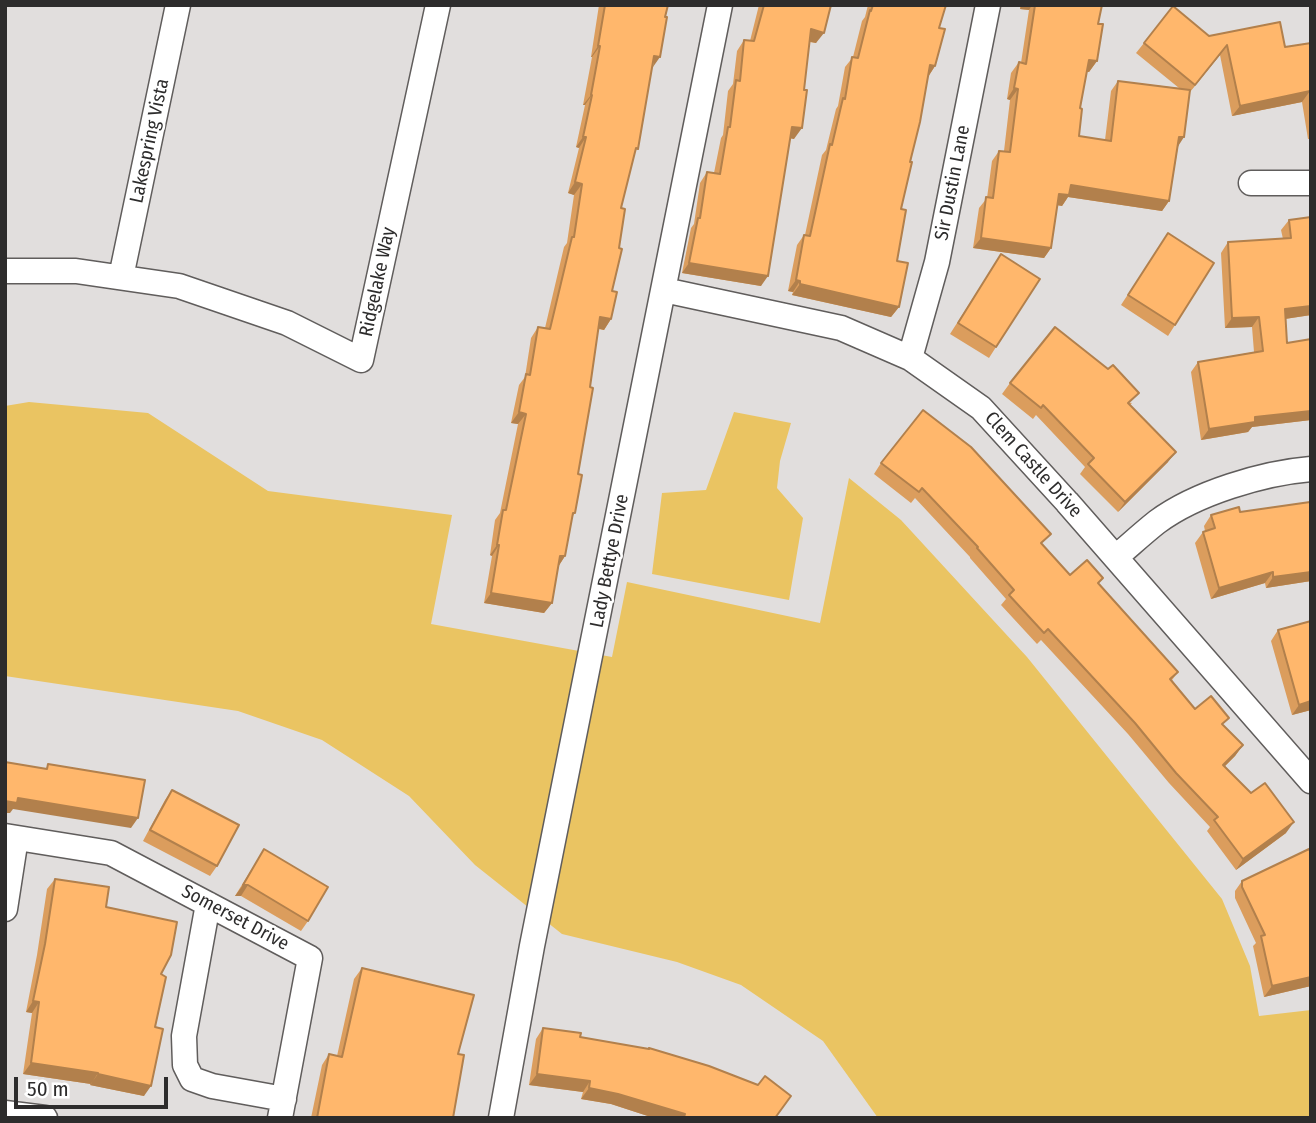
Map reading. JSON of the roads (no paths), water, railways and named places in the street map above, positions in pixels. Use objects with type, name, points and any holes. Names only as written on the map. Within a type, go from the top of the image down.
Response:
[{"type":"street","name":"Lakespring Vista","points":[[121,277],[178,5]]},
{"type":"street","name":"Ridgelake Way","points":[[5,271],[76,271],[179,286],[286,323],[361,360],[439,5]]},
{"type":"street","name":"Lady Bettye Drive","points":[[505,1117],[532,946],[720,5]]},
{"type":"street","name":"Sir Dustin Lane","points":[[910,358],[937,262],[988,5]]},
{"type":"street","points":[[1251,183],[1311,183]]},
{"type":"street","name":"Clem Castle Drive","points":[[664,290],[841,328],[910,358],[981,408],[1309,775]]},
{"type":"street","points":[[1115,557],[1159,521],[1208,494],[1287,471],[1311,469]]},
{"type":"street","points":[[5,909],[11,837]]},
{"type":"street","name":"Somerset Drive","points":[[11,837],[111,853],[310,958],[282,1109]]},
{"type":"street","points":[[208,904],[184,1036],[185,1065],[192,1079],[282,1109]]},
{"type":"street","points":[[5,1113],[45,1118]]}]
